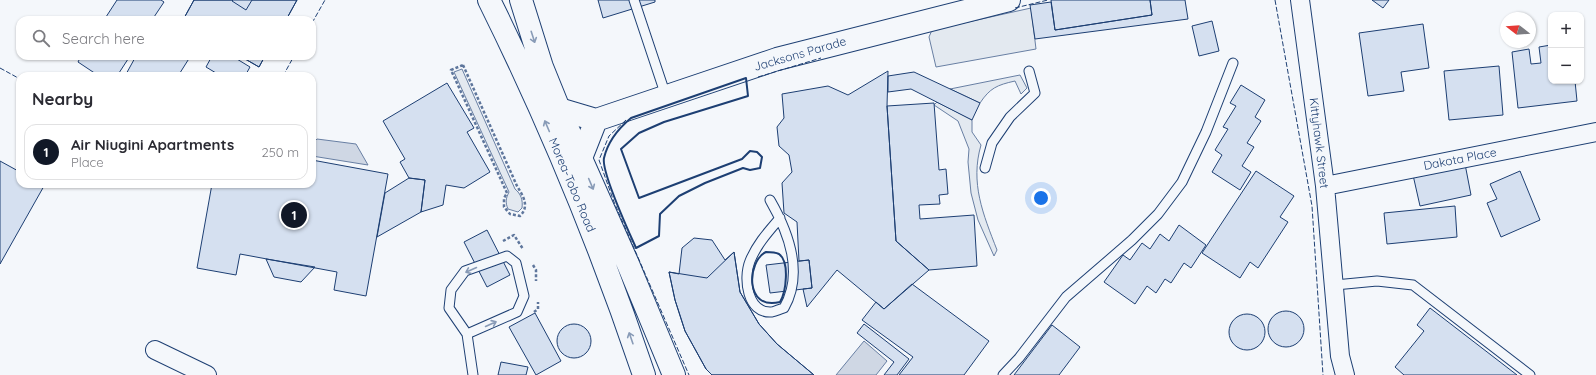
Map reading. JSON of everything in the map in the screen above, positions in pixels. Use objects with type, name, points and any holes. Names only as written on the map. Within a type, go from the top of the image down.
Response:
[{"type":"main road","name":"Morea-Tobo Road","points":[[488,0],[517,58],[594,238],[644,375]]},
{"type":"main road","name":"Morea-Tobo Road","points":[[521,0],[542,67],[559,109],[631,271],[674,375]]},
{"type":"main road","name":"Jacksons Parade","points":[[596,120],[783,57],[1009,0]]},
{"type":"main road","points":[[559,109],[596,120],[581,158]]},
{"type":"street","name":"Kittyhawk Street","points":[[1300,0],[1325,186],[1335,285],[1340,356],[1345,375]]},
{"type":"street","name":"Dakota Place","points":[[1325,186],[1596,132]]},
{"type":"street","points":[[155,350],[207,375]]},
{"type":"lane","points":[[634,0],[666,96]]},
{"type":"lane","points":[[1003,375],[1019,358],[1066,297],[1132,240],[1158,214],[1182,182],[1206,132],[1233,63]]},
{"type":"lane","points":[[985,168],[992,143],[1010,117],[1035,93],[1029,71]]},
{"type":"lane","points":[[770,200],[780,218],[793,255],[791,296],[784,308],[771,312],[759,308],[752,301],[746,284],[749,262],[759,242],[780,218]]},
{"type":"lane","points":[[467,334],[517,312],[524,296],[516,263],[507,256],[466,271],[451,290],[449,308],[467,334],[473,375]]},
{"type":"lane","points":[[1335,285],[1377,281],[1413,285],[1530,375]]},
{"type":"path","points":[[463,64],[517,186],[524,197],[526,203],[523,213],[520,216],[510,214],[504,207],[504,198],[507,193],[451,70],[463,64]]},
{"type":"shaded area","points":[[1031,8],[1036,49],[936,67],[929,37],[932,30]]},
{"type":"shaded area","points":[[462,69],[515,189],[521,197],[522,208],[518,212],[508,209],[506,200],[509,192],[454,72]]},
{"type":"shaded area","points":[[1020,75],[1027,88],[1021,94],[1015,81],[994,88],[980,103],[950,89]]},
{"type":"shaded area","points":[[937,102],[972,120],[972,132],[981,145],[977,172],[978,185],[983,211],[997,250],[994,256],[978,220],[971,193],[968,162],[969,149],[958,121],[934,105]]},
{"type":"shaded area","points":[[316,140],[356,144],[368,165],[316,157]]},
{"type":"shaded area","points":[[864,341],[887,361],[876,375],[836,375]]},
{"type":"building","points":[[117,0],[161,0],[164,2],[155,16],[107,16]]},
{"type":"building","points":[[194,0],[233,0],[232,1],[246,10],[252,0],[297,0],[288,16],[185,16]]},
{"type":"building","points":[[194,0],[297,0],[288,16],[185,16]]},
{"type":"building","points":[[598,0],[655,0],[655,2],[603,18]]},
{"type":"building","points":[[1051,0],[1150,0],[1152,15],[1055,30]]},
{"type":"building","points":[[1150,0],[1185,0],[1188,19],[1035,39],[1030,5],[1051,2],[1055,30],[1152,15]]},
{"type":"building","points":[[1372,0],[1389,0],[1383,8]]},
{"type":"building","points":[[1212,21],[1219,51],[1199,56],[1192,26]]},
{"type":"building","points":[[1423,24],[1429,68],[1401,72],[1404,91],[1368,96],[1359,33]]},
{"type":"building","points":[[1548,46],[1548,84],[1575,84],[1577,101],[1518,108],[1512,52],[1529,49],[1531,64],[1541,63],[1539,47]]},
{"type":"building","points":[[79,60],[127,60],[120,72],[93,72],[78,62]]},
{"type":"building","points":[[134,60],[188,60],[181,72],[127,72]]},
{"type":"building","points":[[210,60],[239,60],[250,67],[247,72],[214,72],[206,67]]},
{"type":"building","points":[[247,60],[263,60],[259,67]]},
{"type":"building","points":[[247,60],[263,60],[259,67]]},
{"type":"building","points":[[1499,66],[1503,115],[1449,120],[1444,71]]},
{"type":"building","points":[[888,71],[887,106],[896,241],[929,270],[884,309],[837,270],[807,307],[803,289],[812,288],[809,260],[799,261],[797,222],[784,213],[782,183],[792,172],[789,155],[779,146],[777,127],[784,118],[782,94],[828,86],[848,95]]},
{"type":"building","points":[[914,72],[980,103],[972,120],[911,89],[888,92],[888,76]]},
{"type":"building","points":[[447,83],[474,128],[467,132],[490,172],[464,188],[446,185],[443,205],[421,212],[425,180],[409,178],[400,162],[405,159],[383,121]]},
{"type":"building","points":[[1241,85],[1265,100],[1255,117],[1261,121],[1247,143],[1254,147],[1242,166],[1251,172],[1240,190],[1212,172],[1222,155],[1215,150],[1228,129],[1223,127],[1236,106],[1230,103]]},
{"type":"building","points":[[934,103],[939,170],[946,169],[948,194],[939,195],[940,204],[919,205],[920,219],[974,215],[977,266],[929,270],[896,241],[887,106]]},
{"type":"building","points":[[0,161],[16,170],[16,188],[43,188],[0,264]]},
{"type":"building","points":[[316,161],[388,174],[366,296],[334,290],[337,272],[240,254],[236,275],[197,268],[211,188],[316,188]]},
{"type":"building","points":[[1465,164],[1471,195],[1420,206],[1413,175]]},
{"type":"building","points":[[1256,171],[1294,196],[1280,217],[1288,222],[1258,268],[1250,262],[1240,278],[1202,253]]},
{"type":"building","points":[[1520,171],[1540,220],[1501,237],[1487,203],[1497,199],[1490,184]]},
{"type":"building","points":[[409,178],[425,180],[421,212],[377,237],[385,193]]},
{"type":"building","points":[[1455,206],[1457,237],[1387,244],[1384,213]]},
{"type":"building","points":[[1179,225],[1206,245],[1191,268],[1184,263],[1171,283],[1165,279],[1156,293],[1147,286],[1135,304],[1104,282],[1123,255],[1130,260],[1142,243],[1150,249],[1160,234],[1169,241]]},
{"type":"building","points":[[487,230],[510,275],[487,287],[464,242]]},
{"type":"building","points":[[694,238],[712,240],[725,260],[734,252],[740,292],[759,324],[777,344],[814,375],[712,375],[706,369],[685,331],[675,300],[669,272],[679,274],[682,248]]},
{"type":"building","points":[[734,252],[740,292],[759,324],[777,344],[814,375],[712,375],[706,369],[685,331],[675,300],[669,272],[707,278]]},
{"type":"building","points":[[266,259],[315,267],[301,282],[274,277]]},
{"type":"building","points":[[809,260],[812,288],[770,293],[766,265]]},
{"type":"building","points":[[912,284],[989,341],[964,375],[899,375],[913,357],[862,320],[876,302],[884,309]]},
{"type":"building","points":[[1430,308],[1517,375],[1404,375],[1395,367],[1424,331],[1417,325]]},
{"type":"building","points":[[1286,311],[1296,314],[1301,319],[1304,329],[1301,339],[1296,344],[1286,347],[1276,344],[1271,339],[1268,329],[1271,319],[1276,314]]},
{"type":"building","points":[[535,313],[561,361],[536,375],[509,327]]},
{"type":"building","points":[[1247,314],[1257,317],[1262,322],[1265,332],[1262,342],[1257,347],[1247,350],[1237,347],[1232,342],[1229,332],[1232,322],[1237,317]]},
{"type":"building","points":[[571,324],[577,324],[581,325],[588,331],[591,341],[590,348],[584,355],[577,358],[571,358],[567,357],[560,351],[557,344],[557,338],[558,334],[564,327]]},
{"type":"building","points":[[864,324],[909,359],[897,375],[884,375],[894,362],[857,333]]},
{"type":"building","points":[[1052,325],[1080,347],[1059,375],[1014,375]]},
{"type":"building","points":[[501,362],[528,367],[526,375],[498,375]]},
{"type":"fence","points":[[316,16],[325,0]]},
{"type":"fence","points":[[1015,8],[1048,0]]},
{"type":"fence","points":[[1275,0],[1312,206],[1323,375]]},
{"type":"fence","points":[[758,77],[821,58]]},
{"type":"fence","points":[[285,72],[292,60]]},
{"type":"fence","points":[[0,68],[16,77]]},
{"type":"fence","points":[[626,120],[609,136],[599,160],[614,202],[689,375]]},
{"type":"wall","points":[[746,78],[748,96],[664,122],[639,133],[621,149],[639,198],[742,159],[750,151],[757,152],[762,157],[760,168],[750,170],[743,168],[705,183],[679,196],[660,214],[659,236],[636,248],[616,202],[604,165],[604,158],[611,141],[622,126],[631,118],[746,78]]},
{"type":"wall","points":[[766,252],[774,252],[779,254],[785,263],[785,285],[780,302],[768,303],[760,299],[755,293],[752,284],[755,265],[760,257],[766,252]]},
{"type":"place","name":"Air Niugini Apartments","points":[[294,215]]}]
